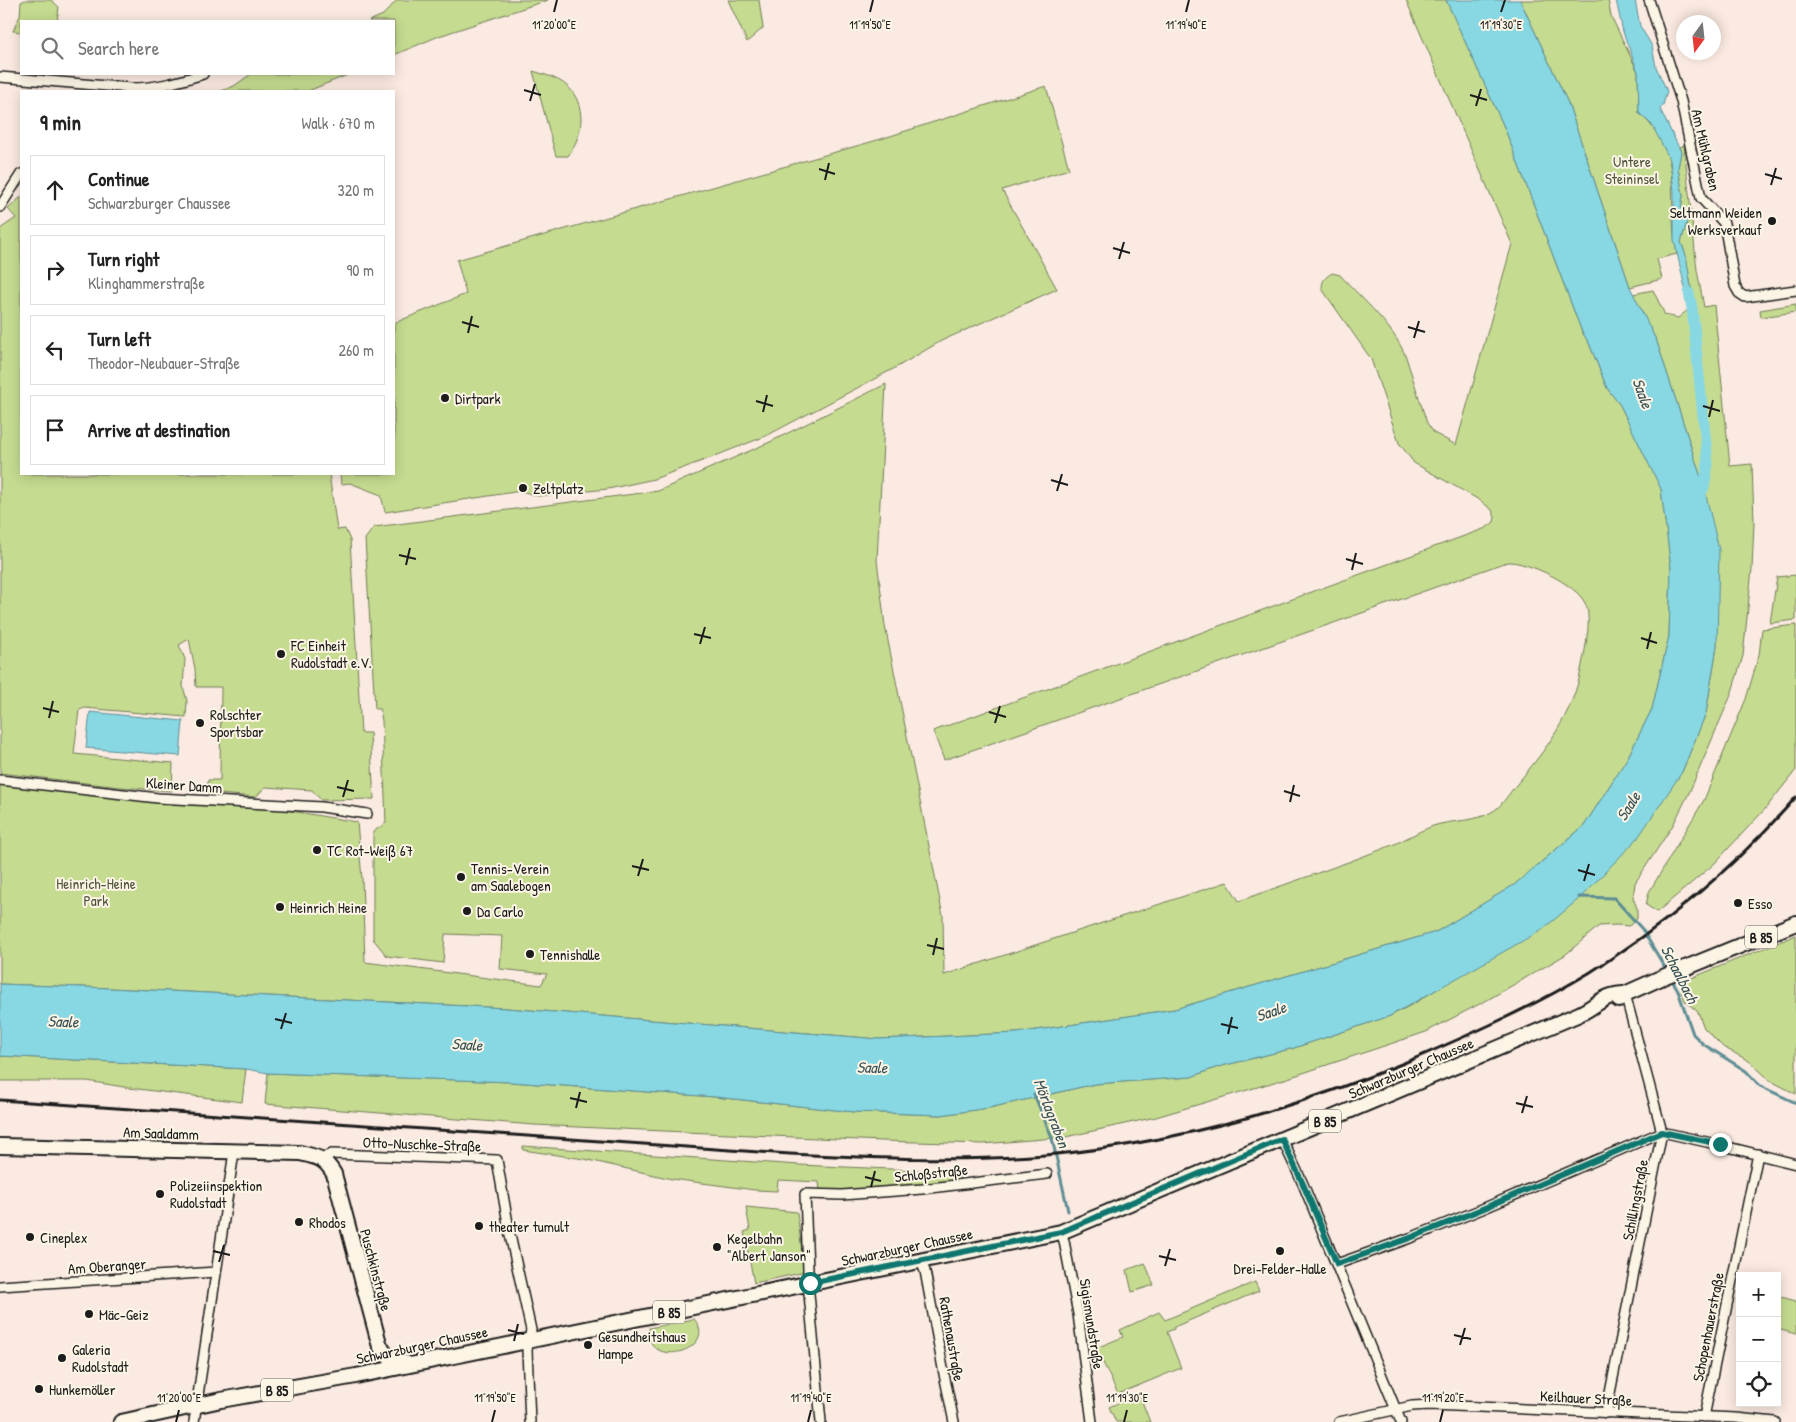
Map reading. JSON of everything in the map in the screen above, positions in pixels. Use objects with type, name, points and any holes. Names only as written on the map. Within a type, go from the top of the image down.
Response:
[{"type":"main road","name":"Schwarzburger Chaussee","points":[[198,1405],[356,1376],[1061,1232],[1588,1010],[1599,1010],[1614,1004],[1625,994],[1796,923]]},
{"type":"main road","name":"Am Saaldamm","points":[[0,1146],[300,1153],[321,1158]]},
{"type":"main road","name":"Puschkinstraße","points":[[321,1158],[330,1166],[334,1174],[378,1344]]},
{"type":"main road","name":"B 85","points":[[378,1344],[391,1360],[422,1362]]},
{"type":"main road","name":"B 85","points":[[356,1376],[374,1367],[378,1357],[378,1344]]},
{"type":"main road","name":"B 85","points":[[121,1422],[198,1405]]},
{"type":"street","name":"Am Mühlgraben","points":[[1649,0],[1681,101],[1701,198],[1724,223],[1735,286],[1739,293],[1746,297],[1796,290]]},
{"type":"street","points":[[0,77],[148,88],[170,84],[199,75]]},
{"type":"street","points":[[0,207],[20,176]]},
{"type":"street","name":"Kleiner Damm","points":[[0,780],[158,798],[322,806],[367,814]]},
{"type":"street","name":"Schillingstraße","points":[[1606,1414],[1662,1132],[1625,994]]},
{"type":"street","points":[[1337,1264],[1410,1238],[1662,1132],[1796,1164]]},
{"type":"street","points":[[1282,1139],[1337,1264],[1401,1422]]},
{"type":"street","points":[[194,1422],[234,1152]]},
{"type":"street","name":"Otto-Nuschke-Straße","points":[[321,1158],[332,1154],[497,1160],[510,1235],[531,1330],[527,1350],[530,1422]]},
{"type":"street","name":"Schopenhauerstraße","points":[[1704,1417],[1758,1154]]},
{"type":"street","name":"Schloßstraße","points":[[820,1422],[804,1194],[842,1195],[922,1189],[1047,1174]]},
{"type":"street","name":"Sigismundstraße","points":[[1061,1232],[1078,1314],[1092,1422]]},
{"type":"street","name":"Rathenaustraße","points":[[921,1261],[925,1271],[954,1422]]},
{"type":"street","name":"Am Oberanger","points":[[0,1286],[216,1272]]},
{"type":"street","name":"Keilhauer Straße","points":[[1339,1422],[1395,1409],[1430,1405],[1776,1422]]},
{"type":"green space","points":[[25,0],[51,0],[59,7],[57,20],[20,20],[20,32],[13,31],[20,16],[21,2]]},
{"type":"green space","points":[[397,0],[548,0],[439,36],[395,55],[395,20],[371,20],[383,15]]},
{"type":"green space","points":[[728,0],[759,0],[763,28],[747,42]]},
{"type":"green space","name":"Heinrich-Heine Park","points":[[1406,0],[1446,0],[1505,129],[1582,332],[1589,343],[1607,388],[1620,405],[1661,488],[1671,568],[1669,636],[1652,709],[1628,757],[1584,826],[1514,885],[1436,932],[1175,1009],[1017,1033],[879,1039],[506,1008],[0,984],[0,785],[108,797],[279,809],[357,822],[362,879],[365,962],[541,985],[547,974],[500,969],[502,936],[445,934],[443,963],[387,956],[373,939],[373,832],[386,823],[382,721],[380,709],[375,709],[365,539],[374,527],[658,491],[770,442],[886,384],[877,560],[885,626],[943,916],[944,975],[1227,882],[1239,901],[1391,846],[1433,826],[1473,819],[1495,810],[1548,745],[1564,717],[1577,687],[1588,627],[1585,603],[1572,588],[1550,575],[1516,563],[1507,562],[944,760],[933,731],[1486,528],[1494,522],[1495,517],[1492,510],[1481,501],[1414,463],[1399,443],[1371,359],[1322,289],[1323,282],[1327,276],[1332,273],[1340,275],[1377,313],[1393,334],[1406,357],[1427,423],[1434,433],[1456,445],[1512,244]]},
{"type":"green space","name":"Untere Steininsel","points":[[1520,0],[1608,0],[1611,16],[1638,72],[1639,113],[1654,129],[1664,146],[1669,163],[1677,254],[1657,259],[1662,279],[1630,287],[1568,103]]},
{"type":"green space","points":[[533,71],[563,83],[576,98],[581,115],[581,123],[577,140],[568,156],[556,156]]},
{"type":"green space","points":[[250,75],[348,75],[310,90],[224,90],[234,86]]},
{"type":"green space","points":[[1046,86],[1069,169],[1002,190],[1057,289],[941,341],[897,367],[766,436],[654,479],[608,489],[538,496],[521,491],[385,512],[381,495],[350,483],[341,484],[340,475],[395,475],[395,323],[466,294],[457,260],[881,139]]},
{"type":"green space","points":[[1684,145],[1697,270],[1704,307],[1714,305],[1730,466],[1752,464],[1754,522],[1752,569],[1743,656],[1731,695],[1689,793],[1673,825],[1635,883],[1633,898],[1637,908],[1637,919],[1629,926],[1599,926],[1565,955],[1489,999],[1426,1032],[1288,1078],[1156,1117],[1066,1137],[983,1144],[881,1141],[534,1125],[265,1104],[268,1073],[511,1082],[715,1097],[854,1112],[941,1115],[989,1108],[1095,1084],[1191,1077],[1218,1067],[1294,1048],[1390,1016],[1437,989],[1682,772],[1706,713],[1717,646],[1704,487],[1657,342],[1633,294],[1653,290],[1665,315],[1678,318],[1694,305],[1686,256],[1681,242],[1687,222],[1681,209],[1683,196],[1678,168],[1681,152],[1679,147]]},
{"type":"green space","points":[[20,198],[20,475],[329,475],[337,530],[345,529],[350,540],[361,733],[370,733],[374,799],[321,800],[312,790],[265,787],[256,797],[207,793],[208,780],[220,780],[221,687],[196,687],[195,669],[189,639],[179,645],[185,659],[183,686],[187,701],[186,717],[85,708],[79,710],[74,754],[173,763],[172,791],[0,773],[0,229],[16,218],[8,209]]},
{"type":"green space","points":[[1796,304],[1796,312],[1761,317],[1760,310]]},
{"type":"green space","points":[[1796,575],[1796,620],[1770,623],[1777,577]]},
{"type":"green space","points":[[1796,625],[1796,770],[1766,808],[1714,864],[1657,912],[1646,905],[1649,892],[1704,800],[1746,699],[1759,655],[1762,629]]},
{"type":"green space","points":[[1796,935],[1796,1094],[1771,1081],[1749,1061],[1723,1047],[1704,1028],[1698,1012],[1685,1001],[1681,991],[1682,982]]},
{"type":"green space","points":[[0,1056],[246,1069],[242,1102],[87,1081],[0,1081]]},
{"type":"green space","points":[[523,1146],[799,1165],[960,1172],[960,1178],[932,1185],[820,1191],[819,1182],[778,1180],[777,1191],[755,1190],[672,1179],[584,1159],[523,1150]]},
{"type":"green space","points":[[746,1207],[797,1212],[804,1267],[801,1273],[754,1283],[744,1232],[750,1230]]},
{"type":"green space","points":[[1145,1263],[1154,1285],[1132,1292],[1127,1270]]},
{"type":"green space","points":[[1255,1282],[1259,1291],[1174,1327],[1174,1329],[1167,1332],[1181,1368],[1118,1394],[1096,1348],[1123,1337],[1120,1330],[1159,1312],[1165,1320]]},
{"type":"green space","points":[[1781,1297],[1796,1301],[1796,1334],[1781,1330]]},
{"type":"green space","points":[[694,1319],[700,1330],[698,1340],[690,1347],[680,1352],[668,1353],[658,1350],[651,1342],[649,1328]]},
{"type":"green space","points":[[1139,1394],[1150,1422],[1116,1422],[1109,1407]]},
{"type":"water","name":"Saale","points":[[1446,0],[1520,0],[1568,103],[1630,287],[1657,342],[1704,487],[1719,550],[1717,646],[1706,713],[1682,772],[1637,839],[1581,897],[1542,930],[1390,1016],[1294,1048],[1218,1067],[1191,1077],[1095,1084],[989,1108],[941,1115],[854,1112],[715,1097],[511,1082],[268,1073],[246,1069],[0,1056],[0,984],[506,1008],[879,1039],[1017,1033],[1175,1009],[1436,932],[1514,885],[1584,826],[1628,757],[1652,709],[1669,636],[1671,568],[1661,489],[1620,405],[1607,388],[1589,343],[1582,332],[1505,129]]},
{"type":"water","points":[[1616,0],[1635,0],[1640,26],[1652,46],[1656,67],[1667,91],[1660,109],[1681,152],[1678,168],[1683,196],[1681,208],[1686,212],[1687,222],[1681,242],[1686,256],[1694,305],[1692,308],[1689,305],[1674,240],[1674,191],[1670,160],[1652,125],[1639,113],[1638,72],[1623,32]]},
{"type":"water","points":[[90,712],[183,721],[180,756],[86,748]]},
{"type":"waterway","points":[[1689,293],[1708,464],[1704,487],[1698,500]]},
{"type":"waterway","name":"Schaalbach","points":[[1579,897],[1614,898],[1642,929],[1667,971]]},
{"type":"waterway","name":"Schaalbach","points":[[1671,979],[1677,988],[1693,1034],[1703,1044],[1746,1071],[1760,1086],[1796,1103]]},
{"type":"waterway","name":"Mörlagraben","points":[[1034,1094],[1052,1138],[1068,1211]]},
{"type":"railway","points":[[0,1100],[854,1157],[918,1159],[1013,1157],[1091,1150],[1137,1143],[1228,1123],[1317,1096],[1404,1063],[1522,1010],[1589,973],[1673,914],[1749,847],[1796,797]]},
{"type":"place","name":"Seltmann Weiden Werksverkauf","points":[[1772,221]]},
{"type":"place","name":"Dirtpark","points":[[445,398]]},
{"type":"place","name":"Zeltplatz","points":[[523,488]]},
{"type":"place","name":"FC Einheit Rudolstadt e.V.","points":[[281,654]]},
{"type":"place","name":"Rolschter Sportsbar","points":[[200,723]]},
{"type":"place","name":"TC Rot-Weiß 67","points":[[317,850]]},
{"type":"place","name":"Tennis-Verein am Saalebogen","points":[[461,877]]},
{"type":"place","name":"Esso","points":[[1738,903]]},
{"type":"place","name":"Heinrich Heine","points":[[280,907]]},
{"type":"place","name":"Da Carlo","points":[[467,911]]},
{"type":"place","name":"Tennishalle","points":[[530,954]]},
{"type":"place","name":"Polizeiinspektion Rudolstadt","points":[[160,1194]]},
{"type":"place","name":"Rhodos","points":[[299,1222]]},
{"type":"place","name":"theater tumult","points":[[479,1226]]},
{"type":"place","name":"Cineplex","points":[[30,1237]]},
{"type":"place","name":"Kegelbahn \"Albert Janson\"","points":[[717,1247]]},
{"type":"place","name":"Drei-Felder-Halle","points":[[1280,1251]]},
{"type":"place","name":"Mäc-Geiz","points":[[89,1314]]},
{"type":"place","name":"Gesundheitshaus Hampe","points":[[588,1345]]},
{"type":"place","name":"Galeria Rudolstadt","points":[[62,1358]]},
{"type":"place","name":"Hunkemöller","points":[[39,1389]]},
{"type":"route","points":[[810,1283],[1061,1232],[1282,1139],[1337,1264],[1410,1238],[1482,1209],[1662,1132],[1720,1144]]}]
